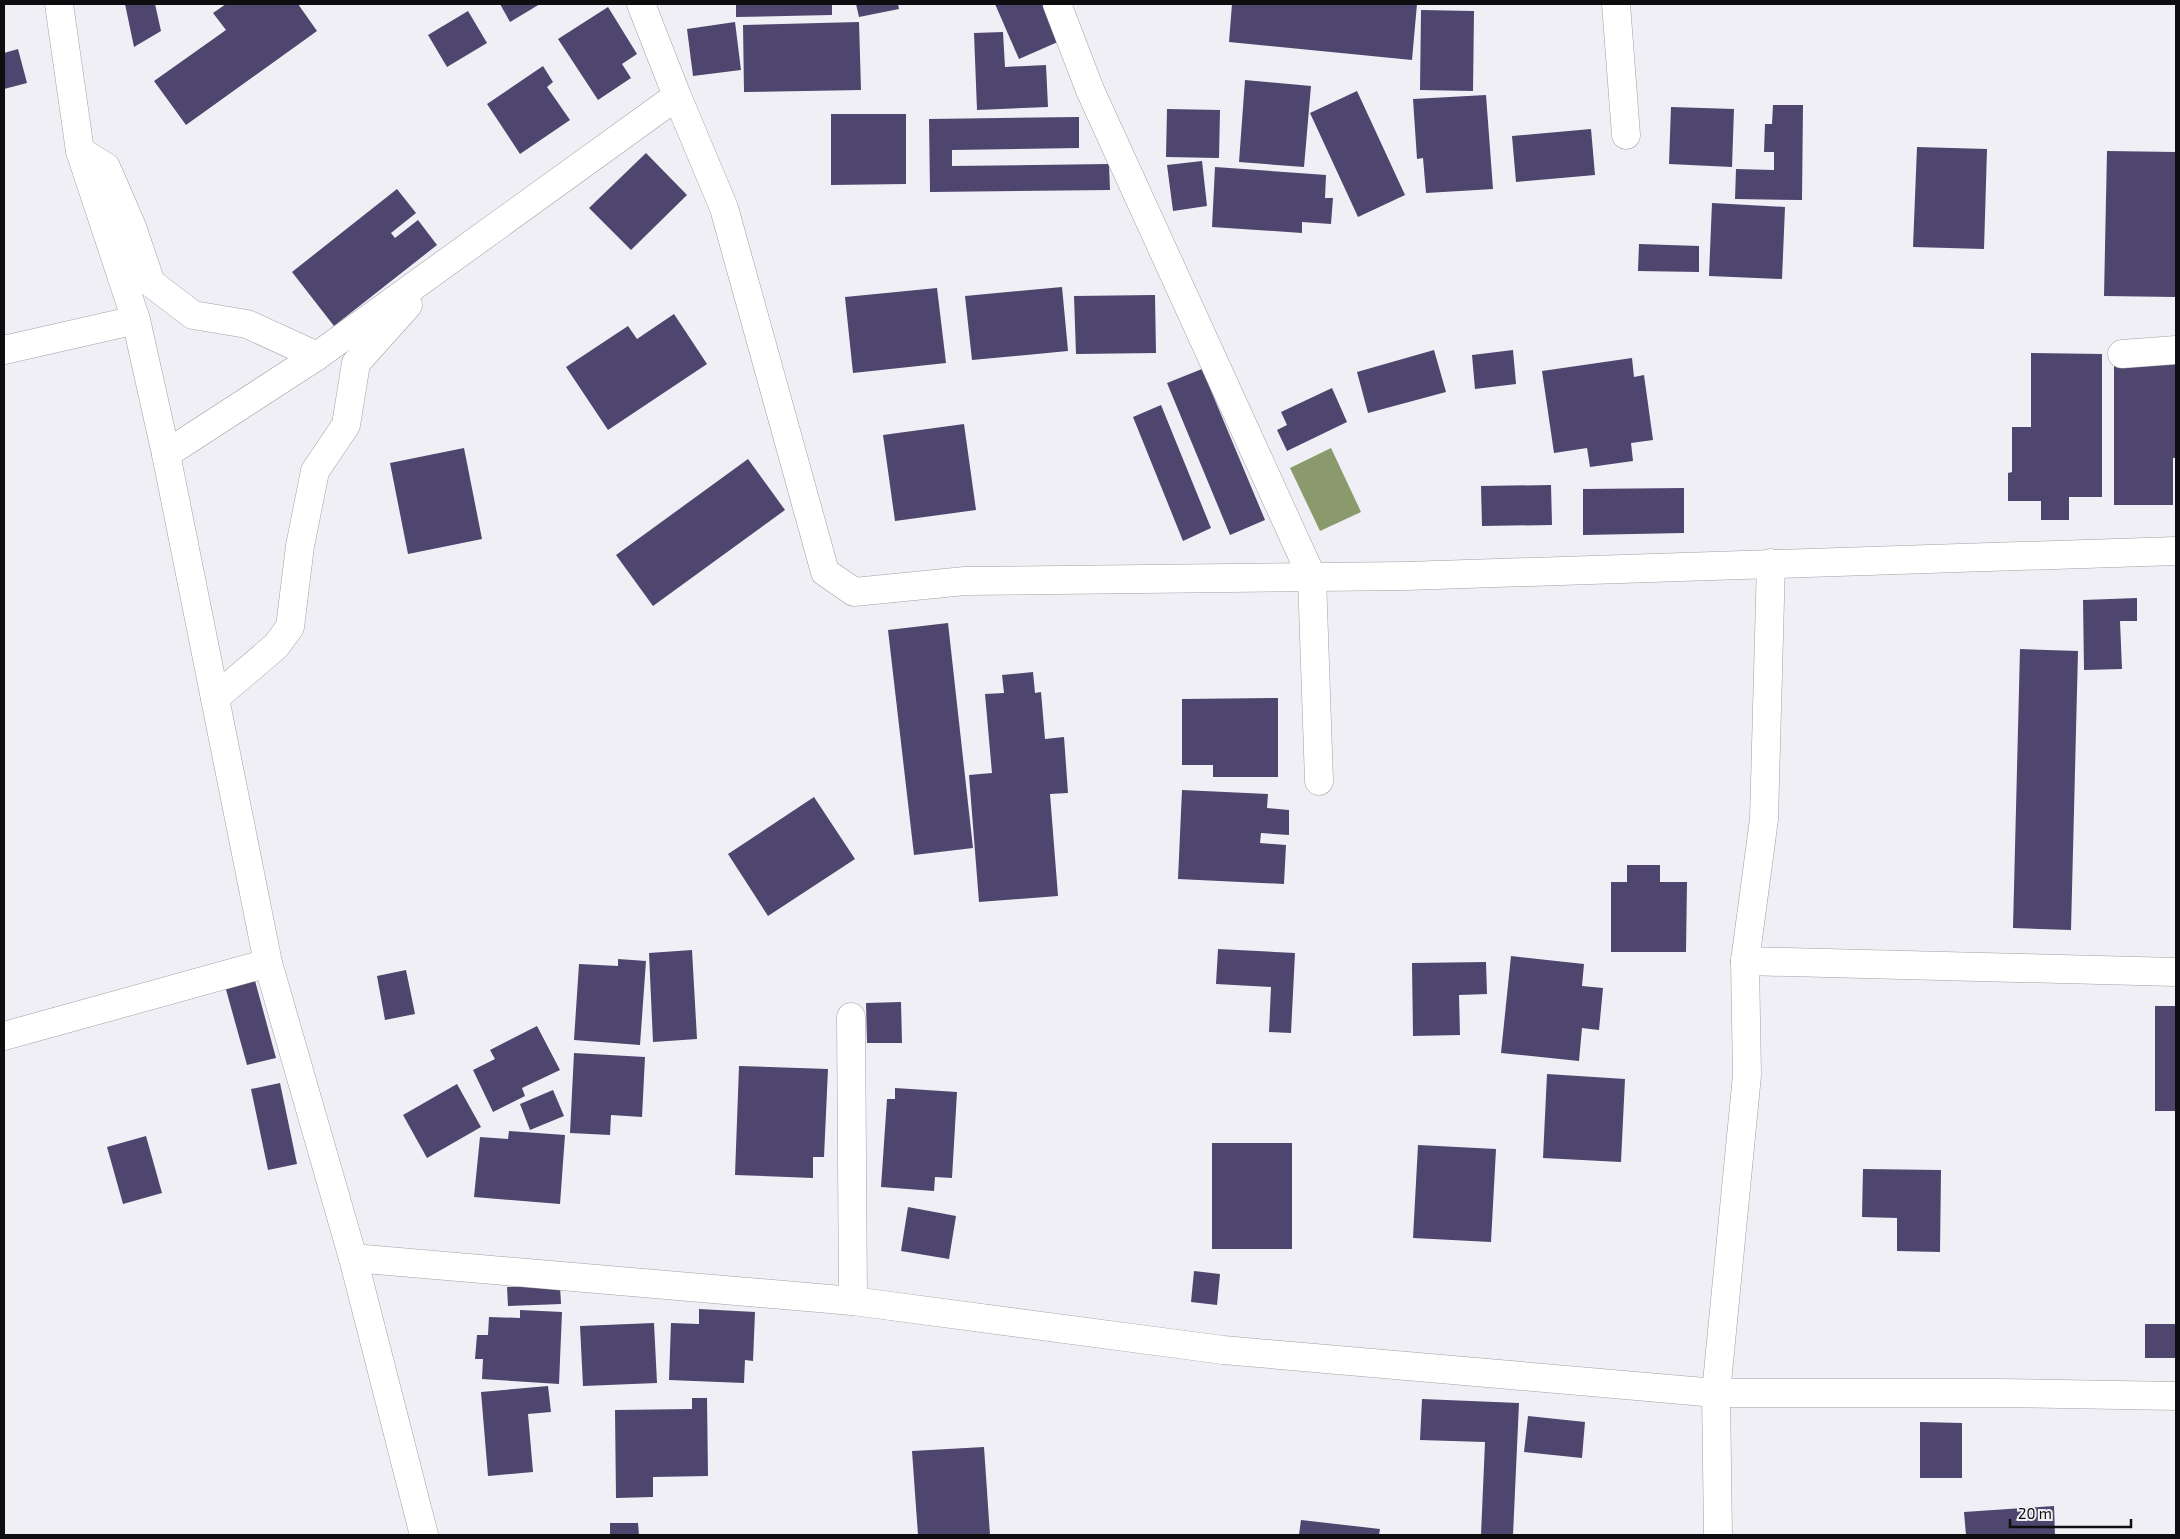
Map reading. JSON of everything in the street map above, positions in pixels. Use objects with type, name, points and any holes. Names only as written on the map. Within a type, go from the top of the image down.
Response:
[{"type":"street","points":[[59,4],[80,151],[136,320],[166,454],[268,963],[353,1258],[424,1535]]},
{"type":"street","points":[[642,4],[677,96],[724,208],[826,572],[854,592],[965,581],[1416,576],[1771,563],[2176,552]]},
{"type":"street","points":[[1057,4],[1094,99],[1312,577],[1319,781]]},
{"type":"street","points":[[1616,4],[1626,135]]},
{"type":"street","points":[[166,454],[317,356],[677,96]]},
{"type":"street","points":[[80,151],[106,167],[132,227],[151,283],[193,315],[247,324],[317,356]]},
{"type":"street","points":[[215,698],[276,646],[290,627],[300,546],[315,471],[346,424],[356,363],[439,269]]},
{"type":"street","points":[[4,350],[136,320]]},
{"type":"street","points":[[2122,354],[2176,350]]},
{"type":"street","points":[[1718,1535],[1716,1393],[1747,1075],[1745,962],[1764,819],[1771,563]]},
{"type":"street","points":[[1745,962],[2176,972]]},
{"type":"street","points":[[4,1036],[268,963]]},
{"type":"street","points":[[851,1017],[853,1302]]},
{"type":"street","points":[[353,1258],[853,1302],[1223,1350],[1716,1393],[1999,1393],[2176,1396]]},
{"type":"shaded area","points":[[1331,448],[1361,512],[1320,531],[1290,468]]},
{"type":"building","points":[[125,4],[155,4],[161,31],[134,47]]},
{"type":"building","points":[[226,4],[298,4],[317,31],[186,125],[154,81],[226,30],[213,13]]},
{"type":"building","points":[[500,4],[540,4],[510,22]]},
{"type":"building","points":[[736,4],[832,4],[832,15],[736,17]]},
{"type":"building","points":[[856,4],[898,4],[899,9],[859,17]]},
{"type":"building","points":[[995,4],[1043,4],[1060,41],[1019,59]]},
{"type":"building","points":[[1232,4],[1417,4],[1412,60],[1229,42]]},
{"type":"building","points":[[608,7],[637,54],[622,64],[631,78],[598,100],[558,39]]},
{"type":"building","points":[[1421,10],[1474,11],[1473,91],[1420,90]]},
{"type":"building","points":[[468,11],[487,43],[447,67],[428,35]]},
{"type":"building","points":[[735,22],[741,70],[693,76],[687,29]]},
{"type":"building","points":[[859,22],[861,90],[744,92],[743,25]]},
{"type":"building","points":[[1003,32],[1005,67],[1046,65],[1048,107],[977,110],[974,33]]},
{"type":"building","points":[[18,49],[27,83],[4,89],[4,53]]},
{"type":"building","points":[[543,66],[553,82],[547,87],[570,120],[520,154],[487,104]]},
{"type":"building","points":[[1245,80],[1311,86],[1304,167],[1239,162]]},
{"type":"building","points":[[1357,91],[1405,195],[1358,217],[1310,113]]},
{"type":"building","points":[[1486,95],[1493,189],[1426,193],[1423,158],[1417,159],[1413,99]]},
{"type":"building","points":[[1773,105],[1803,105],[1802,200],[1735,199],[1736,169],[1774,170],[1774,152],[1764,152],[1765,124],[1772,124]]},
{"type":"building","points":[[1671,107],[1734,109],[1732,167],[1669,164]]},
{"type":"building","points":[[1167,109],[1220,110],[1219,158],[1166,157]]},
{"type":"building","points":[[831,114],[906,114],[906,184],[831,185]]},
{"type":"building","points":[[1079,117],[1079,148],[952,150],[952,166],[1109,164],[1110,190],[930,192],[929,119]]},
{"type":"building","points":[[1591,129],[1595,175],[1516,182],[1512,136]]},
{"type":"building","points":[[1917,147],[1987,149],[1984,249],[1913,247]]},
{"type":"building","points":[[2107,151],[2176,152],[2176,297],[2104,296]]},
{"type":"building","points":[[646,153],[687,195],[631,250],[589,208]]},
{"type":"building","points":[[1202,161],[1207,206],[1173,211],[1167,165]]},
{"type":"building","points":[[1215,167],[1326,175],[1325,198],[1333,198],[1331,224],[1302,222],[1302,233],[1212,227]]},
{"type":"building","points":[[397,189],[416,213],[391,233],[395,238],[418,220],[437,245],[334,326],[292,272]]},
{"type":"building","points":[[1712,203],[1785,207],[1782,279],[1709,276]]},
{"type":"building","points":[[1639,244],[1699,246],[1699,272],[1638,271]]},
{"type":"building","points":[[1062,287],[1068,351],[972,360],[965,296]]},
{"type":"building","points":[[937,288],[946,363],[853,373],[845,297]]},
{"type":"building","points":[[1155,295],[1156,353],[1076,354],[1074,296]]},
{"type":"building","points":[[674,314],[707,364],[608,430],[566,367],[628,326],[637,339]]},
{"type":"building","points":[[1434,350],[1446,392],[1368,413],[1357,372]]},
{"type":"building","points":[[1513,350],[1516,384],[1475,389],[1472,355]]},
{"type":"building","points":[[2031,353],[2102,354],[2102,497],[2069,497],[2069,520],[2041,520],[2041,501],[2008,501],[2008,473],[2012,472],[2012,427],[2031,427]]},
{"type":"building","points":[[1632,358],[1634,377],[1644,375],[1653,440],[1631,443],[1633,461],[1590,467],[1587,448],[1554,453],[1542,371]]},
{"type":"building","points":[[2114,363],[2176,363],[2176,458],[2173,458],[2173,505],[2114,505]]},
{"type":"building","points":[[1202,369],[1265,520],[1230,535],[1167,383]]},
{"type":"building","points":[[1332,388],[1347,422],[1287,451],[1277,430],[1287,425],[1281,412]]},
{"type":"building","points":[[1161,405],[1211,528],[1183,541],[1133,417]]},
{"type":"building","points":[[964,424],[976,510],[895,521],[883,435]]},
{"type":"building","points":[[464,448],[482,539],[408,554],[390,463]]},
{"type":"building","points":[[748,459],[785,510],[653,606],[616,555]]},
{"type":"building","points":[[1551,485],[1552,525],[1482,526],[1481,486]]},
{"type":"building","points":[[1684,488],[1684,533],[1583,535],[1583,489]]},
{"type":"building","points":[[2137,598],[2137,621],[2120,621],[2122,669],[2084,670],[2083,600]]},
{"type":"building","points":[[948,623],[973,848],[914,855],[888,630]]},
{"type":"building","points":[[2020,649],[2078,651],[2071,930],[2013,928]]},
{"type":"building","points":[[1033,672],[1035,693],[1041,692],[1045,739],[1064,737],[1068,793],[1050,794],[1058,896],[979,902],[969,775],[992,773],[985,694],[1004,693],[1002,675]]},
{"type":"building","points":[[1278,698],[1278,777],[1213,777],[1213,765],[1182,765],[1182,699]]},
{"type":"building","points":[[1182,790],[1268,794],[1267,808],[1289,810],[1289,835],[1261,833],[1260,843],[1286,845],[1284,884],[1178,879]]},
{"type":"building","points":[[814,797],[855,859],[768,916],[728,854]]},
{"type":"building","points":[[1627,865],[1660,865],[1660,882],[1687,882],[1686,952],[1611,952],[1611,882],[1627,882]]},
{"type":"building","points":[[1218,949],[1295,953],[1291,1033],[1269,1032],[1271,987],[1216,984]]},
{"type":"building","points":[[692,950],[697,1039],[653,1042],[649,953]]},
{"type":"building","points":[[1511,956],[1584,964],[1582,986],[1603,988],[1599,1030],[1582,1028],[1579,1061],[1501,1053]]},
{"type":"building","points":[[618,959],[646,961],[640,1045],[574,1040],[579,964],[618,966]]},
{"type":"building","points":[[1486,962],[1487,994],[1459,995],[1460,1035],[1413,1036],[1412,963]]},
{"type":"building","points":[[406,970],[415,1014],[385,1020],[377,976]]},
{"type":"building","points":[[254,977],[276,1058],[247,1065],[225,986]]},
{"type":"building","points":[[901,1002],[902,1043],[867,1043],[866,1003]]},
{"type":"building","points":[[2155,1006],[2176,1006],[2176,1111],[2155,1111]]},
{"type":"building","points":[[537,1026],[560,1070],[522,1088],[525,1096],[493,1112],[473,1070],[495,1059],[490,1050]]},
{"type":"building","points":[[574,1053],[645,1057],[642,1117],[611,1115],[610,1135],[570,1133]]},
{"type":"building","points":[[739,1066],[828,1069],[824,1157],[813,1157],[813,1178],[735,1175]]},
{"type":"building","points":[[1547,1074],[1625,1079],[1621,1162],[1543,1158]]},
{"type":"building","points":[[280,1083],[297,1164],[268,1170],[251,1089]]},
{"type":"building","points":[[457,1084],[481,1127],[427,1158],[403,1115]]},
{"type":"building","points":[[895,1088],[957,1092],[952,1178],[935,1177],[934,1191],[881,1187],[887,1099],[895,1099]]},
{"type":"building","points":[[553,1090],[564,1116],[530,1130],[520,1104]]},
{"type":"building","points":[[509,1131],[565,1135],[560,1204],[474,1197],[480,1137],[508,1139]]},
{"type":"building","points":[[146,1136],[162,1193],[123,1204],[107,1147]]},
{"type":"building","points":[[1212,1143],[1292,1143],[1292,1249],[1212,1249]]},
{"type":"building","points":[[1418,1145],[1496,1149],[1491,1242],[1413,1238]]},
{"type":"building","points":[[1863,1169],[1941,1170],[1940,1252],[1897,1251],[1897,1218],[1862,1217]]},
{"type":"building","points":[[908,1207],[956,1216],[949,1259],[901,1251]]},
{"type":"building","points":[[1194,1271],[1220,1274],[1217,1305],[1191,1302]]},
{"type":"building","points":[[560,1286],[561,1304],[508,1306],[507,1287]]},
{"type":"building","points":[[699,1309],[755,1312],[753,1361],[745,1360],[744,1383],[669,1380],[671,1323],[699,1324]]},
{"type":"building","points":[[520,1310],[562,1312],[559,1384],[482,1379],[483,1359],[475,1359],[477,1335],[488,1335],[489,1317],[520,1318]]},
{"type":"building","points":[[654,1323],[657,1383],[583,1386],[580,1326]]},
{"type":"building","points":[[2145,1324],[2176,1324],[2176,1358],[2145,1358]]},
{"type":"building","points":[[548,1386],[551,1412],[528,1414],[533,1472],[488,1476],[481,1392]]},
{"type":"building","points":[[692,1398],[707,1398],[708,1476],[653,1477],[653,1497],[616,1498],[615,1410],[692,1409]]},
{"type":"building","points":[[1422,1399],[1519,1403],[1513,1535],[1481,1535],[1485,1442],[1420,1440]]},
{"type":"building","points":[[1528,1416],[1585,1422],[1582,1458],[1524,1452]]},
{"type":"building","points":[[1920,1422],[1962,1423],[1962,1478],[1920,1478]]},
{"type":"building","points":[[984,1447],[990,1535],[918,1535],[912,1451]]},
{"type":"building","points":[[2054,1506],[2055,1535],[1966,1535],[1964,1512]]},
{"type":"building","points":[[1301,1520],[1380,1529],[1379,1535],[1299,1535]]},
{"type":"building","points":[[610,1523],[638,1523],[639,1535],[610,1535]]}]
